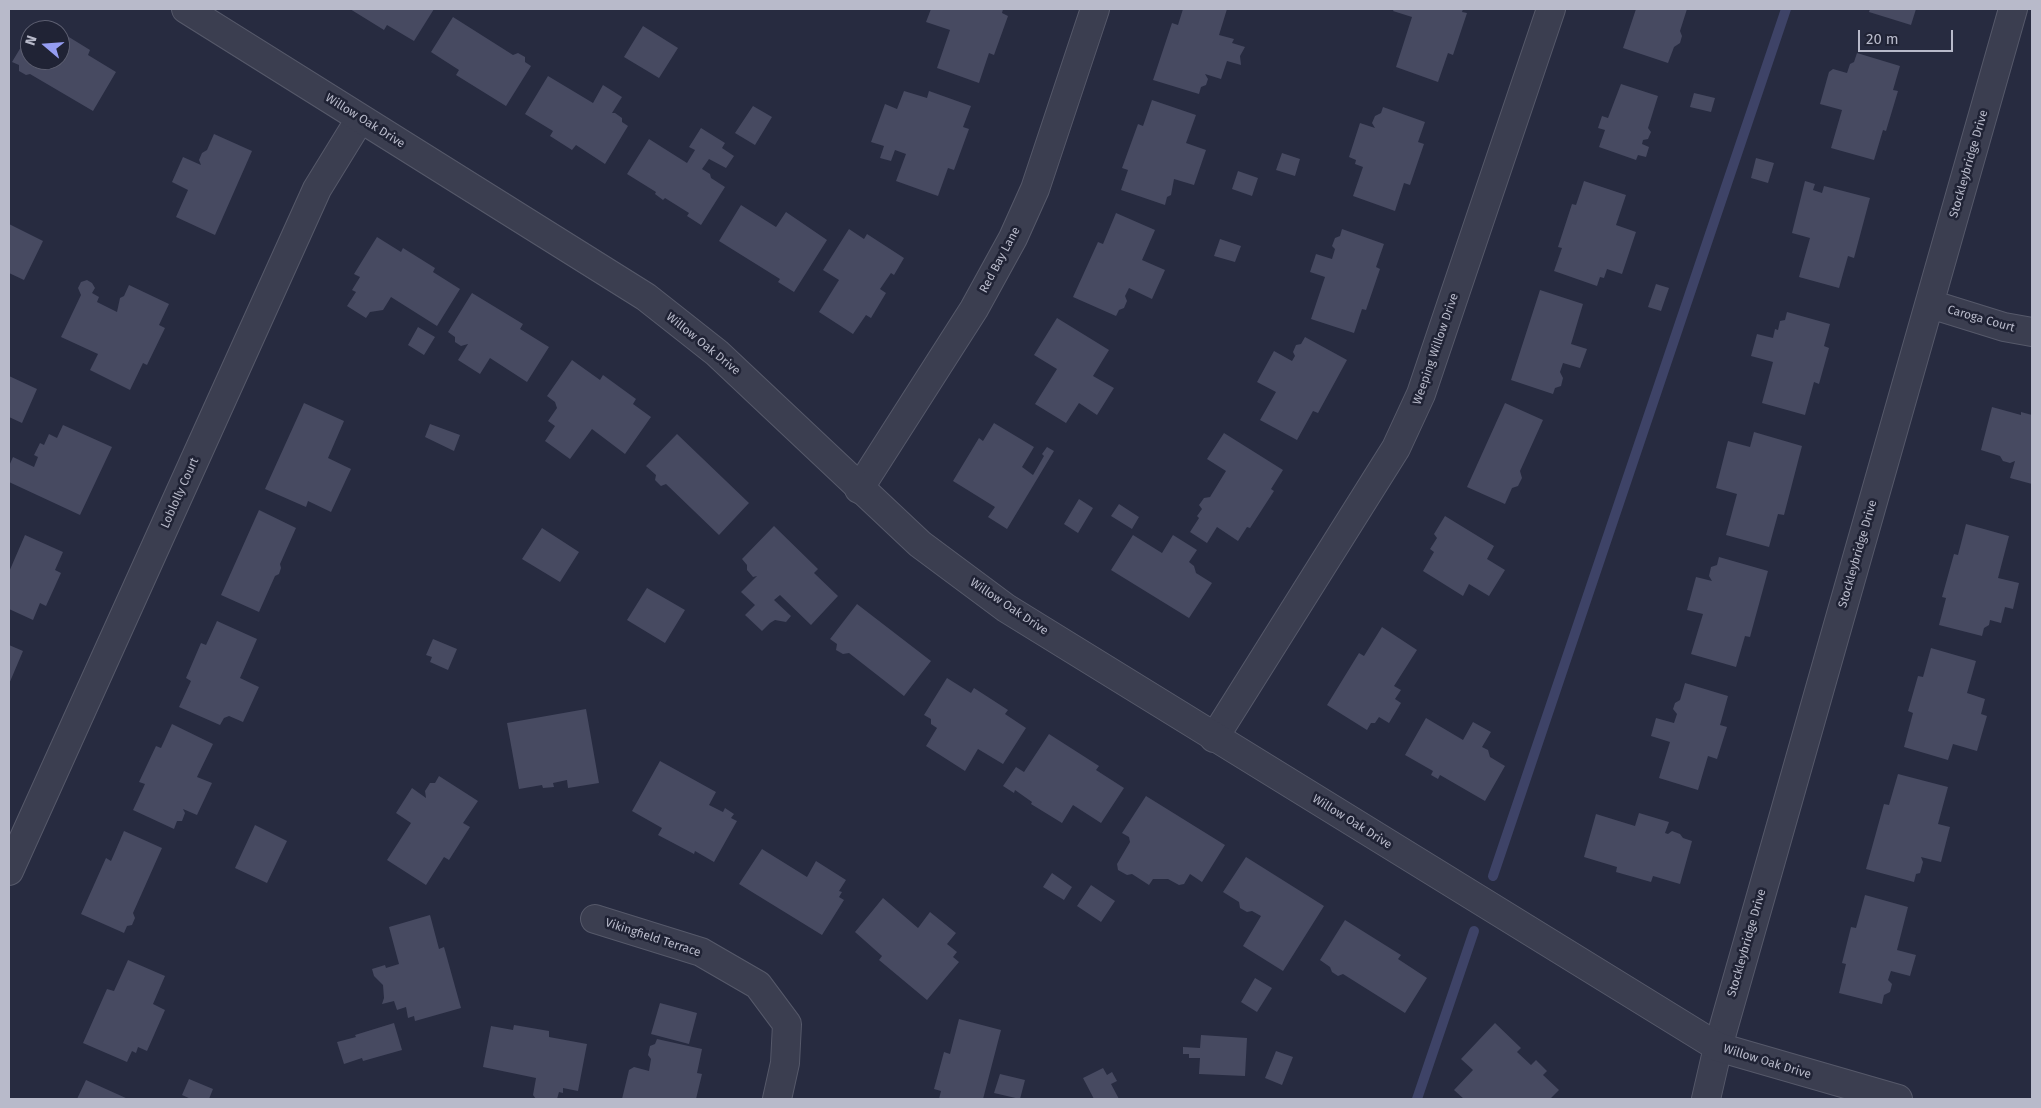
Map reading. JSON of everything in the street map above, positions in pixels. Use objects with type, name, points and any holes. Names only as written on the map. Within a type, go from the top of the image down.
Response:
[{"type":"street","name":"Willow Oak Drive","points":[[186,9],[646,297],[717,353],[770,401],[859,489],[920,544],[1006,608],[1718,1047],[1898,1099]]},
{"type":"street","name":"Red Bay Lane","points":[[859,489],[974,308],[1013,238],[1035,189],[1095,9]]},
{"type":"street","name":"Weeping Willow Drive","points":[[1214,738],[1396,448],[1422,394],[1551,9]]},
{"type":"street","name":"Stockleybridge Drive","points":[[1706,1099],[1718,1047],[2013,9]]},
{"type":"street","name":"Loblolly Court","points":[[9,872],[317,189],[360,118]]},
{"type":"street","name":"Caroga Court","points":[[1930,304],[2004,326],[2032,332]]},
{"type":"street","name":"Vikingfield Terrace","points":[[595,919],[701,952],[758,985],[787,1024],[785,1063],[777,1099]]},
{"type":"building","points":[[350,9],[434,9],[414,41],[387,25],[384,30]]},
{"type":"building","points":[[931,9],[1003,9],[1002,13],[1008,16],[994,55],[989,53],[979,83],[937,68],[950,30],[926,22]]},
{"type":"building","points":[[1183,9],[1227,9],[1219,35],[1234,39],[1232,43],[1245,47],[1240,56],[1241,65],[1227,61],[1221,79],[1205,74],[1208,79],[1206,85],[1201,87],[1199,94],[1153,80],[1172,23],[1178,25]]},
{"type":"building","points":[[1394,9],[1463,9],[1462,12],[1467,13],[1453,55],[1448,53],[1438,82],[1396,67],[1412,17],[1393,11]]},
{"type":"building","points":[[1636,9],[1687,9],[1680,31],[1682,36],[1680,43],[1674,47],[1668,63],[1623,48]]},
{"type":"building","points":[[1870,9],[1916,9],[1911,25],[1869,12]]},
{"type":"building","points":[[453,17],[513,55],[518,53],[525,57],[525,62],[531,66],[506,106],[456,75],[459,70],[431,52]]},
{"type":"building","points":[[643,26],[678,48],[659,78],[624,57]]},
{"type":"building","points":[[70,38],[90,50],[88,55],[116,72],[93,111],[30,74],[26,75],[19,71],[19,65],[12,62],[20,49],[20,70],[70,70]]},
{"type":"building","points":[[1857,53],[1900,66],[1893,90],[1898,91],[1886,131],[1883,130],[1874,160],[1831,148],[1842,110],[1820,104],[1829,72],[1833,69],[1847,73]]},
{"type":"building","points":[[548,76],[593,103],[603,85],[622,97],[612,113],[622,118],[622,122],[628,126],[605,164],[576,145],[572,150],[550,136],[553,131],[525,114]]},
{"type":"building","points":[[1621,84],[1658,96],[1648,128],[1651,132],[1648,139],[1643,140],[1642,144],[1649,147],[1646,157],[1638,155],[1636,160],[1599,147],[1605,130],[1598,128],[1602,116],[1608,118]]},
{"type":"building","points":[[904,91],[927,98],[929,91],[971,106],[963,127],[969,129],[954,170],[948,168],[938,196],[896,181],[906,154],[895,150],[891,161],[880,158],[884,146],[871,142],[885,104],[897,109]]},
{"type":"building","points":[[1694,93],[1715,98],[1711,112],[1690,107]]},
{"type":"building","points":[[1152,100],[1196,115],[1186,143],[1206,150],[1194,185],[1174,179],[1171,195],[1167,197],[1165,205],[1121,190],[1128,170],[1122,168],[1138,124],[1143,126]]},
{"type":"building","points":[[753,106],[772,117],[755,145],[735,133]]},
{"type":"building","points":[[1383,107],[1425,122],[1418,142],[1424,144],[1410,185],[1404,183],[1395,211],[1353,196],[1363,167],[1355,164],[1356,160],[1349,157],[1360,123],[1375,128],[1372,123],[1375,116],[1381,113]]},
{"type":"building","points":[[701,128],[725,143],[722,148],[734,156],[726,168],[709,159],[702,169],[710,174],[711,178],[725,187],[701,225],[687,216],[689,213],[665,198],[663,200],[655,194],[656,192],[627,174],[649,139],[687,163],[695,150],[689,147]]},
{"type":"building","points":[[214,134],[252,151],[215,235],[176,217],[188,190],[172,182],[183,157],[201,165],[199,160],[202,153],[207,150]]},
{"type":"building","points":[[1282,153],[1300,159],[1295,176],[1276,170]]},
{"type":"building","points":[[1756,158],[1774,163],[1768,183],[1751,178]]},
{"type":"building","points":[[1238,171],[1258,178],[1252,196],[1232,189]]},
{"type":"building","points":[[1584,181],[1626,195],[1616,225],[1636,232],[1622,274],[1607,269],[1604,278],[1600,277],[1597,286],[1554,271],[1562,248],[1558,247],[1572,204],[1576,205]]},
{"type":"building","points":[[1805,181],[1815,184],[1813,190],[1822,193],[1824,186],[1870,198],[1854,258],[1848,256],[1839,288],[1799,277],[1810,238],[1792,233]]},
{"type":"building","points":[[741,205],[776,227],[786,212],[827,240],[794,292],[778,282],[780,279],[719,241]]},
{"type":"building","points":[[1116,213],[1155,230],[1142,260],[1165,270],[1152,299],[1129,288],[1125,296],[1127,301],[1124,308],[1119,310],[1116,316],[1073,297],[1098,242],[1103,244]]},
{"type":"building","points":[[9,224],[43,241],[24,280],[9,273]]},
{"type":"building","points":[[849,229],[864,239],[867,234],[904,258],[894,275],[891,273],[880,289],[886,293],[871,318],[866,315],[853,334],[819,312],[839,280],[823,270]]},
{"type":"building","points":[[1342,229],[1384,244],[1376,267],[1380,269],[1366,310],[1362,309],[1354,333],[1311,319],[1325,277],[1310,272],[1316,254],[1332,259],[1335,249],[1332,246],[1335,238],[1340,236]]},
{"type":"building","points":[[377,237],[401,252],[403,248],[435,268],[433,272],[460,289],[437,326],[391,297],[383,310],[370,312],[366,318],[347,306],[356,292],[352,290],[360,277],[354,274]]},
{"type":"building","points":[[1220,239],[1241,246],[1235,262],[1214,256]]},
{"type":"building","points":[[87,280],[95,288],[92,293],[99,297],[97,302],[117,312],[120,298],[124,296],[129,285],[169,304],[159,325],[165,328],[147,365],[143,363],[130,390],[90,370],[98,354],[61,337],[81,295],[78,288],[81,282]]},
{"type":"building","points":[[1656,284],[1669,288],[1661,311],[1648,307]]},
{"type":"building","points":[[1540,290],[1583,304],[1571,344],[1587,349],[1580,368],[1563,363],[1560,372],[1563,378],[1561,386],[1555,388],[1553,394],[1511,380]]},
{"type":"building","points":[[472,293],[523,324],[520,329],[549,347],[527,382],[490,358],[480,374],[458,360],[468,344],[461,346],[455,342],[455,337],[448,332]]},
{"type":"building","points":[[1787,312],[1830,324],[1824,346],[1829,348],[1819,384],[1814,382],[1805,415],[1762,403],[1773,362],[1751,356],[1757,334],[1773,338],[1775,329],[1778,330],[1780,321],[1785,320]]},
{"type":"building","points":[[1057,318],[1109,350],[1093,376],[1114,388],[1097,415],[1079,403],[1066,423],[1035,404],[1057,369],[1034,355]]},
{"type":"building","points":[[418,327],[435,337],[424,355],[408,345]]},
{"type":"building","points":[[1305,337],[1347,360],[1318,413],[1313,411],[1297,440],[1260,420],[1276,392],[1257,382],[1274,351],[1292,361],[1295,356],[1293,352],[1296,345],[1301,344]]},
{"type":"building","points":[[572,360],[600,380],[603,375],[636,399],[633,404],[651,417],[625,454],[592,429],[570,459],[545,441],[555,426],[548,421],[557,408],[555,402],[547,396]]},
{"type":"building","points":[[9,376],[37,389],[22,423],[9,417]]},
{"type":"building","points":[[304,403],[344,421],[328,458],[351,469],[331,512],[308,501],[306,507],[265,489]]},
{"type":"building","points":[[1505,403],[1543,420],[1520,471],[1522,478],[1518,486],[1512,488],[1505,504],[1467,487]]},
{"type":"building","points":[[1992,407],[2021,415],[2021,412],[2032,415],[2032,484],[2010,478],[2015,461],[2010,463],[2003,461],[2000,456],[1981,450]]},
{"type":"building","points":[[994,423],[1034,447],[1022,467],[1033,475],[1047,447],[1054,451],[1007,529],[988,517],[995,507],[953,481],[979,438],[983,441]]},
{"type":"building","points":[[430,424],[460,435],[454,451],[425,437]]},
{"type":"building","points":[[63,425],[112,447],[80,515],[9,482],[9,466],[13,457],[34,467],[38,457],[34,455],[40,443],[44,445],[49,434],[57,438]]},
{"type":"building","points":[[1754,432],[1802,446],[1784,515],[1778,514],[1769,547],[1726,535],[1737,494],[1716,488],[1728,441],[1750,447]]},
{"type":"building","points":[[1224,433],[1283,470],[1271,489],[1274,491],[1250,528],[1247,527],[1238,541],[1217,527],[1207,543],[1190,532],[1199,518],[1197,516],[1202,509],[1199,505],[1204,498],[1210,497],[1226,471],[1207,459]]},
{"type":"building","points":[[677,434],[749,503],[719,535],[666,484],[661,486],[655,480],[656,475],[646,466]]},
{"type":"building","points":[[1079,499],[1093,508],[1078,533],[1064,524]]},
{"type":"building","points":[[1119,504],[1139,517],[1132,529],[1111,516]]},
{"type":"building","points":[[259,510],[296,528],[280,564],[279,574],[275,576],[259,612],[221,595]]},
{"type":"building","points":[[1445,516],[1494,546],[1487,559],[1505,570],[1489,596],[1469,584],[1463,596],[1423,571],[1434,552],[1430,549],[1437,538],[1434,534]]},
{"type":"building","points":[[1966,524],[2009,536],[1998,578],[2019,583],[2013,609],[2005,607],[2001,623],[1990,620],[1989,625],[1984,628],[1982,636],[1939,625],[1946,598],[1942,597],[1954,554],[1958,555]]},
{"type":"building","points":[[774,526],[818,569],[814,573],[838,596],[811,625],[780,595],[774,600],[791,616],[786,622],[775,620],[762,631],[745,615],[755,605],[741,592],[757,576],[753,577],[742,559]]},
{"type":"building","points":[[542,528],[579,552],[560,582],[522,559]]},
{"type":"building","points":[[25,535],[63,552],[55,570],[61,573],[46,606],[40,603],[33,620],[9,609],[9,572]]},
{"type":"building","points":[[1133,535],[1162,553],[1173,535],[1197,550],[1189,562],[1194,566],[1196,573],[1212,583],[1189,618],[1111,570]]},
{"type":"building","points":[[1719,557],[1768,571],[1750,637],[1745,636],[1736,667],[1691,654],[1703,614],[1687,610],[1696,577],[1712,581],[1709,576],[1711,567],[1717,565]]},
{"type":"building","points":[[647,588],[685,610],[665,643],[627,620]]},
{"type":"building","points":[[857,604],[931,661],[904,696],[849,653],[843,654],[836,650],[837,644],[830,639]]},
{"type":"building","points":[[217,621],[257,639],[240,678],[259,687],[243,722],[229,716],[224,718],[220,725],[179,707],[191,681],[186,678],[201,643],[206,645]]},
{"type":"building","points":[[1382,627],[1417,650],[1394,686],[1401,690],[1395,699],[1401,703],[1389,723],[1379,717],[1375,723],[1371,723],[1367,730],[1327,705],[1359,653],[1364,656]]},
{"type":"building","points":[[433,639],[457,649],[448,670],[430,662],[432,657],[426,655]]},
{"type":"building","points":[[9,645],[23,651],[9,684]]},
{"type":"building","points":[[1931,648],[1976,661],[1967,693],[1985,699],[1981,714],[1987,716],[1977,751],[1953,744],[1948,760],[1904,747],[1913,713],[1908,711],[1918,676],[1923,677]]},
{"type":"building","points":[[947,678],[971,693],[974,688],[1008,710],[1005,714],[1026,728],[1003,764],[978,749],[965,771],[926,746],[937,728],[931,724],[931,719],[924,715]]},
{"type":"building","points":[[1685,683],[1728,696],[1720,725],[1727,727],[1717,759],[1708,756],[1698,790],[1659,778],[1670,742],[1651,736],[1656,718],[1674,723],[1677,714],[1673,709],[1675,703],[1680,700]]},
{"type":"building","points":[[586,709],[599,783],[568,788],[567,780],[553,783],[554,787],[543,788],[542,785],[519,789],[507,723]]},
{"type":"building","points":[[1426,718],[1463,740],[1473,722],[1491,732],[1482,747],[1488,750],[1490,757],[1505,766],[1485,801],[1440,775],[1438,779],[1431,775],[1433,771],[1405,755]]},
{"type":"building","points":[[172,724],[213,744],[197,777],[212,783],[197,815],[183,809],[185,813],[182,821],[177,821],[174,829],[133,810],[145,784],[139,782],[156,746],[161,748]]},
{"type":"building","points":[[1049,734],[1099,766],[1096,770],[1124,788],[1101,823],[1073,805],[1062,823],[1031,804],[1032,802],[1015,790],[1014,793],[1003,786],[1016,767],[1024,772]]},
{"type":"building","points":[[660,761],[716,792],[709,805],[723,812],[725,808],[734,814],[731,818],[737,821],[714,862],[695,851],[694,854],[658,835],[662,828],[632,811]]},
{"type":"building","points":[[1898,774],[1948,787],[1938,824],[1950,827],[1941,862],[1921,857],[1923,862],[1920,873],[1916,874],[1914,882],[1866,869],[1884,804],[1889,805]]},
{"type":"building","points":[[439,776],[478,801],[463,823],[470,827],[449,860],[444,857],[426,885],[387,860],[411,823],[396,813],[412,788],[426,798],[425,791],[430,783],[435,783]]},
{"type":"building","points":[[1146,796],[1225,845],[1202,882],[1190,874],[1184,884],[1179,885],[1168,879],[1153,879],[1149,885],[1132,874],[1127,875],[1118,870],[1117,864],[1130,842],[1129,837],[1122,833]]},
{"type":"building","points":[[1639,813],[1669,822],[1665,833],[1668,834],[1672,831],[1692,841],[1680,884],[1653,876],[1651,882],[1616,872],[1617,867],[1584,857],[1596,814],[1635,826]]},
{"type":"building","points":[[255,825],[287,841],[267,883],[235,868]]},
{"type":"building","points":[[124,831],[162,848],[133,913],[135,918],[132,925],[127,926],[124,933],[81,914],[106,858],[111,861]]},
{"type":"building","points":[[762,849],[807,877],[816,861],[846,880],[839,891],[842,892],[839,897],[844,900],[822,935],[739,884]]},
{"type":"building","points":[[1246,857],[1324,906],[1283,971],[1243,946],[1261,916],[1240,908],[1239,902],[1223,892]]},
{"type":"building","points":[[1052,873],[1072,887],[1064,900],[1043,887]]},
{"type":"building","points":[[1091,885],[1115,901],[1101,922],[1077,906]]},
{"type":"building","points":[[1865,895],[1908,907],[1897,950],[1916,955],[1910,976],[1891,971],[1888,980],[1892,984],[1890,992],[1884,995],[1882,1004],[1839,993],[1846,964],[1842,963],[1851,927],[1856,928]]},
{"type":"building","points":[[883,898],[918,928],[930,912],[956,933],[947,944],[957,952],[953,957],[959,962],[927,1000],[879,960],[882,956],[855,932]]},
{"type":"building","points":[[430,915],[439,949],[444,947],[461,1008],[415,1021],[414,1016],[408,1018],[406,1007],[397,1010],[394,1001],[382,1004],[384,998],[383,985],[374,976],[372,969],[385,965],[386,968],[399,964],[389,927]]},
{"type":"building","points":[[1345,920],[1401,955],[1398,959],[1427,978],[1405,1013],[1343,974],[1338,976],[1320,960]]},
{"type":"building","points":[[128,960],[165,976],[153,1004],[165,1010],[147,1051],[138,1047],[136,1053],[132,1051],[127,1062],[83,1043],[107,989],[114,991]]},
{"type":"building","points":[[1255,978],[1272,988],[1257,1012],[1241,1002]]},
{"type":"building","points":[[660,1003],[697,1013],[689,1044],[651,1034]]},
{"type":"building","points":[[959,1019],[1001,1030],[983,1099],[939,1099],[941,1091],[934,1089],[944,1052],[950,1054]]},
{"type":"building","points":[[394,1023],[402,1050],[363,1061],[362,1058],[344,1064],[337,1042]]},
{"type":"building","points":[[1495,1023],[1521,1048],[1517,1052],[1531,1065],[1536,1060],[1547,1071],[1543,1075],[1559,1090],[1550,1099],[1464,1099],[1454,1090],[1473,1070],[1461,1059]]},
{"type":"building","points":[[514,1025],[549,1031],[549,1037],[587,1044],[578,1091],[563,1088],[563,1093],[559,1092],[557,1099],[536,1099],[533,1095],[536,1078],[483,1067],[491,1026],[513,1030]]},
{"type":"building","points":[[1201,1035],[1247,1038],[1245,1076],[1199,1074],[1200,1058],[1189,1058],[1189,1054],[1183,1054],[1183,1047],[1200,1048]]},
{"type":"building","points":[[657,1039],[702,1049],[697,1073],[702,1074],[696,1099],[622,1099],[629,1070],[634,1067],[649,1071],[651,1059],[648,1055],[650,1046],[655,1044]]},
{"type":"building","points":[[1276,1051],[1293,1057],[1282,1085],[1265,1078]]},
{"type":"building","points":[[1103,1068],[1107,1075],[1112,1072],[1117,1081],[1111,1084],[1119,1099],[1094,1099],[1083,1078]]},
{"type":"building","points":[[1000,1074],[1025,1080],[1020,1099],[994,1093]]},
{"type":"building","points":[[189,1079],[213,1089],[209,1099],[191,1099],[182,1095]]},
{"type":"building","points":[[86,1080],[128,1099],[77,1099]]},
{"type":"waterway","points":[[1493,876],[1786,9]]},
{"type":"waterway","points":[[1417,1099],[1474,931]]}]
